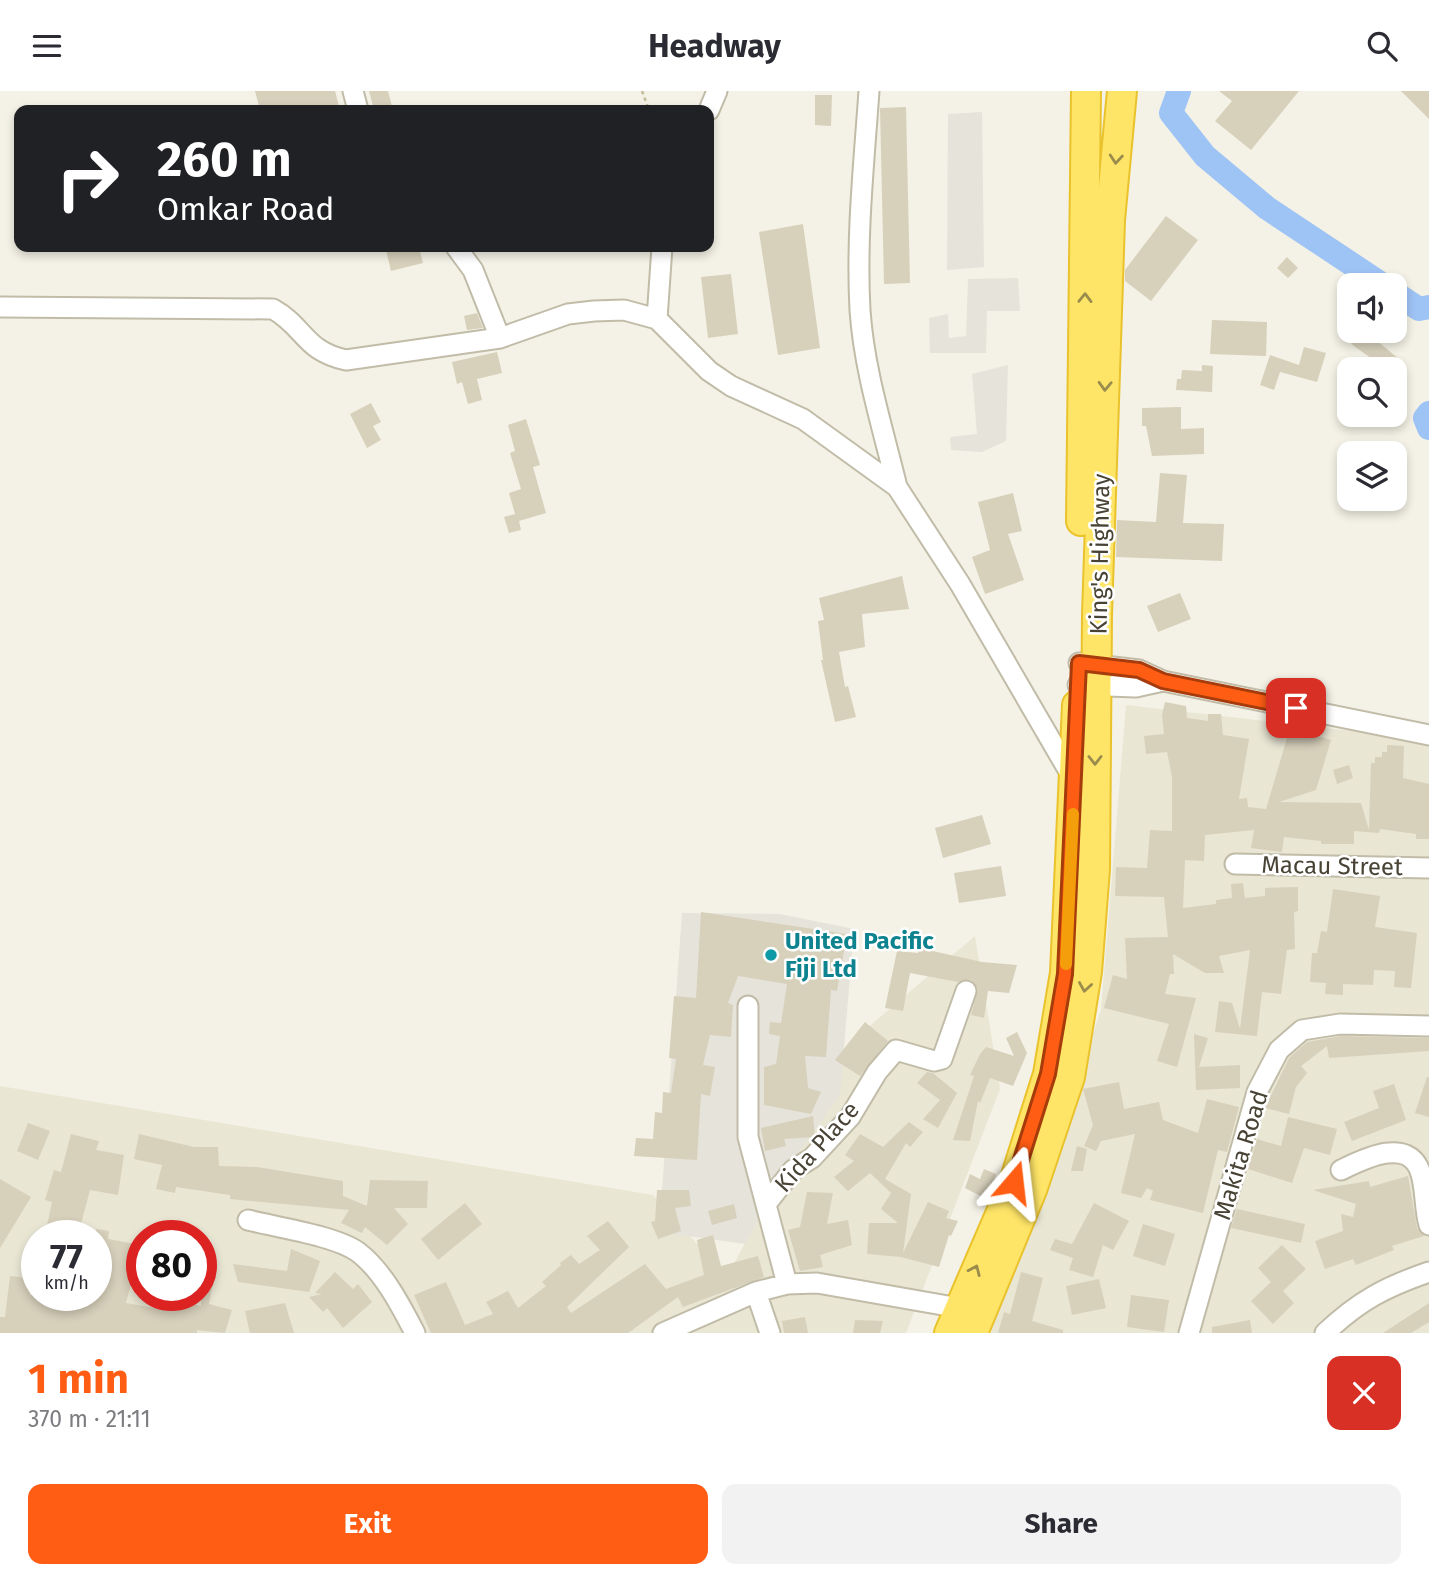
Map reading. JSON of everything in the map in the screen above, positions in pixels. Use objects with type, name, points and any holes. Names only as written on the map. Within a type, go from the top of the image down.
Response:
[{"type":"highway","name":"King's Highway","points":[[949,1333],[971,1317],[1032,1190],[1070,1077],[1087,972],[1095,870],[1088,675],[1086,91]]},
{"type":"highway","name":"King's Highway","points":[[971,1317],[1048,1074],[1065,974],[1074,781],[1088,675],[1110,220],[1122,91]]},
{"type":"street","points":[[869,91],[860,235],[860,309],[866,360],[897,487],[960,584],[1074,781]]},
{"type":"street","points":[[460,252],[473,270],[500,338]]},
{"type":"street","points":[[657,319],[662,252]]},
{"type":"street","points":[[0,307],[273,309],[285,315],[325,356],[346,360],[500,338],[581,312],[643,312],[657,319],[709,371],[731,386],[803,419],[897,487]]},
{"type":"street","points":[[1088,675],[1139,670],[1163,681],[1429,735]]},
{"type":"street","name":"Macau Street","points":[[1235,864],[1429,868]]},
{"type":"street","name":"Kida Place","points":[[766,1204],[793,1170],[812,1158],[850,1117],[877,1072],[896,1050],[934,1061],[942,1059],[966,991]]},
{"type":"street","points":[[748,1006],[748,1137],[787,1284]]},
{"type":"street","name":"Makita Road","points":[[1189,1333],[1257,1092],[1279,1050],[1301,1030],[1340,1024],[1429,1026]]},
{"type":"street","points":[[1341,1170],[1382,1153],[1399,1154],[1413,1160],[1420,1171],[1429,1225]]},
{"type":"street","points":[[248,1220],[313,1235],[358,1252],[382,1279],[415,1333]]},
{"type":"street","points":[[1325,1333],[1352,1308],[1378,1291],[1429,1272]]},
{"type":"street","points":[[663,1333],[755,1292],[787,1284],[817,1283],[971,1317]]},
{"type":"street","points":[[755,1292],[770,1333]]},
{"type":"shaded area","points":[[982,112],[984,267],[947,270],[948,114]]},
{"type":"shaded area","points":[[1018,278],[1020,311],[987,311],[986,353],[930,353],[929,318],[948,314],[949,338],[966,336],[968,279]]},
{"type":"shaded area","points":[[1008,365],[1006,441],[982,452],[951,450],[950,437],[977,434],[972,374]]},
{"type":"shaded area","points":[[1126,705],[1429,740],[1429,1333],[991,1333],[1101,1010]]},
{"type":"shaded area","points":[[682,913],[780,914],[854,929],[840,1095],[790,1164],[745,1244],[659,1232]]},
{"type":"shaded area","points":[[975,936],[1000,1089],[906,1333],[0,1333],[0,1086],[653,1195],[727,1277],[852,1041]]},
{"type":"building","points":[[255,91],[335,91],[339,105],[259,105]]},
{"type":"building","points":[[369,91],[388,91],[392,105],[373,105]]},
{"type":"building","points":[[1219,91],[1299,91],[1251,150],[1215,121],[1232,101]]},
{"type":"building","points":[[1401,91],[1429,91],[1429,119]]},
{"type":"building","points":[[815,95],[832,95],[831,126],[815,125]]},
{"type":"building","points":[[906,107],[910,283],[884,284],[880,108]]},
{"type":"building","points":[[1166,216],[1198,240],[1151,301],[1125,281],[1125,270]]},
{"type":"building","points":[[803,224],[820,348],[778,355],[759,232]]},
{"type":"building","points":[[386,252],[420,252],[423,263],[391,271]]},
{"type":"building","points":[[1287,257],[1298,268],[1288,278],[1277,268]]},
{"type":"building","points":[[731,274],[738,334],[708,338],[701,277]]},
{"type":"building","points":[[477,313],[483,328],[467,330],[464,316]]},
{"type":"building","points":[[1212,320],[1267,322],[1266,356],[1210,354]]},
{"type":"building","points":[[1351,343],[1380,343],[1397,357],[1369,357]]},
{"type":"building","points":[[1304,347],[1326,353],[1317,382],[1280,372],[1274,390],[1260,385],[1270,355],[1299,365]]},
{"type":"building","points":[[497,352],[502,373],[477,379],[482,400],[468,404],[462,382],[457,384],[452,362]]},
{"type":"building","points":[[1202,365],[1213,366],[1212,392],[1176,390],[1177,379],[1181,379],[1182,370],[1202,371]]},
{"type":"building","points":[[371,403],[381,422],[373,426],[381,440],[367,448],[350,414]]},
{"type":"building","points":[[1181,407],[1181,429],[1204,428],[1204,454],[1152,456],[1146,426],[1142,426],[1142,408]]},
{"type":"building","points":[[526,419],[540,465],[533,467],[546,513],[519,521],[521,530],[509,533],[504,517],[515,514],[509,493],[521,489],[510,453],[515,451],[508,425]]},
{"type":"building","points":[[1160,473],[1187,475],[1183,523],[1224,524],[1222,561],[1116,557],[1117,520],[1156,522]]},
{"type":"building","points":[[1013,493],[1022,531],[1008,534],[1024,580],[985,594],[972,557],[990,550],[978,502]]},
{"type":"building","points":[[902,576],[909,609],[862,614],[865,647],[839,652],[845,687],[848,686],[856,717],[835,722],[821,660],[818,621],[824,620],[819,598]]},
{"type":"building","points":[[1180,593],[1191,619],[1158,632],[1147,606]]},
{"type":"building","points":[[1165,702],[1186,706],[1187,718],[1208,721],[1208,714],[1221,714],[1223,735],[1249,739],[1239,799],[1247,798],[1248,807],[1266,809],[1290,728],[1331,740],[1316,790],[1279,802],[1361,803],[1369,830],[1371,763],[1375,763],[1375,757],[1382,757],[1382,752],[1387,752],[1387,745],[1404,746],[1403,778],[1429,784],[1429,839],[1416,839],[1416,834],[1380,829],[1379,833],[1354,831],[1354,844],[1321,844],[1321,841],[1284,837],[1282,852],[1251,848],[1254,830],[1205,835],[1204,861],[1185,860],[1183,908],[1216,904],[1216,900],[1232,898],[1231,884],[1243,883],[1245,898],[1265,896],[1265,888],[1298,887],[1298,911],[1294,912],[1295,949],[1287,950],[1281,994],[1262,992],[1257,1036],[1215,1032],[1219,1001],[1232,1003],[1240,1029],[1250,950],[1219,956],[1224,973],[1205,973],[1173,954],[1174,974],[1170,974],[1165,994],[1196,998],[1177,1067],[1157,1061],[1169,1024],[1104,1008],[1113,975],[1127,979],[1125,938],[1168,937],[1164,897],[1115,896],[1116,867],[1147,868],[1150,830],[1172,831],[1172,777],[1167,752],[1146,754],[1144,736],[1164,734],[1162,715]]},
{"type":"building","points":[[1349,765],[1353,778],[1337,784],[1333,770]]},
{"type":"building","points":[[982,815],[991,844],[943,858],[935,828]]},
{"type":"building","points":[[1001,866],[1006,896],[959,903],[954,873]]},
{"type":"building","points":[[1333,889],[1380,896],[1375,927],[1417,933],[1411,988],[1394,987],[1395,971],[1374,970],[1373,985],[1343,984],[1343,995],[1325,994],[1326,983],[1310,982],[1312,953],[1317,953],[1321,931],[1327,932]]},
{"type":"building","points":[[701,912],[847,934],[837,991],[831,990],[826,1057],[805,1056],[808,1088],[821,1092],[811,1114],[764,1105],[764,1067],[776,1064],[780,1036],[769,1034],[770,1022],[781,1023],[787,984],[738,976],[728,1003],[733,1005],[731,1037],[710,1035],[703,1065],[715,1067],[710,1096],[701,1094],[697,1160],[634,1156],[636,1138],[653,1139],[655,1112],[662,1113],[663,1092],[671,1093],[676,1059],[669,1058],[674,996],[696,998]]},
{"type":"building","points":[[919,948],[982,962],[1017,965],[1009,993],[988,991],[984,1018],[971,1015],[978,989],[971,980],[958,982],[910,973],[903,1011],[885,1008],[897,951],[918,953]]},
{"type":"building","points":[[865,1022],[888,1041],[860,1076],[835,1060]]},
{"type":"building","points":[[1017,1032],[1027,1053],[1013,1086],[990,1078],[980,1103],[978,1101],[970,1141],[953,1140],[974,1076],[970,1075],[980,1054],[986,1047],[1014,1056],[1006,1038]]},
{"type":"building","points":[[1194,1034],[1208,1038],[1199,1067],[1240,1065],[1240,1088],[1196,1090]]},
{"type":"building","points":[[1341,1036],[1429,1038],[1429,1051],[1329,1058],[1327,1046],[1301,1066],[1307,1073],[1296,1087],[1289,1114],[1265,1108],[1289,1058],[1307,1042]]},
{"type":"building","points":[[927,1072],[933,1073],[957,1093],[938,1128],[923,1119],[940,1100],[917,1083]]},
{"type":"building","points":[[1429,1077],[1429,1117],[1415,1113]]},
{"type":"building","points":[[1119,1082],[1124,1109],[1159,1102],[1163,1120],[1198,1133],[1207,1099],[1239,1107],[1227,1152],[1218,1150],[1203,1213],[1150,1200],[1153,1191],[1147,1188],[1141,1198],[1121,1193],[1135,1134],[1101,1141],[1096,1151],[1084,1146],[1093,1125],[1083,1089]]},
{"type":"building","points":[[1394,1084],[1406,1120],[1352,1141],[1344,1122],[1379,1108],[1373,1091]]},
{"type":"building","points":[[813,1116],[815,1137],[784,1139],[786,1146],[765,1151],[761,1128]]},
{"type":"building","points":[[1288,1117],[1337,1129],[1330,1155],[1304,1148],[1292,1183],[1248,1169],[1257,1139],[1281,1146]]},
{"type":"building","points":[[909,1122],[923,1132],[910,1147],[906,1143],[885,1179],[911,1194],[903,1253],[928,1202],[949,1211],[946,1218],[958,1221],[951,1236],[949,1235],[939,1267],[901,1257],[867,1254],[869,1223],[898,1223],[881,1209],[891,1193],[870,1173],[848,1191],[834,1177],[854,1161],[845,1155],[860,1134],[883,1147]]},
{"type":"building","points":[[28,1123],[50,1131],[38,1160],[17,1151]]},
{"type":"building","points":[[71,1134],[99,1141],[96,1150],[124,1155],[118,1195],[90,1190],[82,1220],[48,1220],[52,1202],[45,1200],[54,1170],[61,1172]]},
{"type":"building","points":[[139,1134],[194,1147],[218,1147],[219,1166],[257,1167],[343,1181],[343,1196],[367,1206],[370,1180],[428,1181],[427,1208],[394,1208],[408,1224],[387,1245],[365,1227],[362,1233],[341,1223],[349,1210],[230,1199],[230,1195],[176,1187],[175,1193],[156,1189],[162,1165],[134,1159]]},
{"type":"building","points":[[1077,1146],[1087,1149],[1083,1171],[1071,1171]]},
{"type":"building","points":[[984,1169],[996,1174],[988,1200],[965,1188],[970,1174],[980,1179]]},
{"type":"building","points":[[1408,1176],[1417,1228],[1424,1236],[1392,1246],[1394,1250],[1356,1265],[1353,1259],[1325,1269],[1315,1241],[1343,1231],[1341,1214],[1353,1217],[1356,1204],[1313,1190],[1369,1181],[1370,1187]]},
{"type":"building","points":[[0,1179],[31,1197],[0,1248]]},
{"type":"building","points":[[657,1190],[689,1190],[691,1206],[675,1208],[681,1231],[658,1239],[651,1222],[655,1221]]},
{"type":"building","points":[[807,1192],[833,1193],[827,1224],[848,1220],[852,1245],[820,1255],[823,1267],[800,1271],[788,1230],[800,1227]]},
{"type":"building","points":[[465,1203],[482,1224],[438,1260],[421,1239]]},
{"type":"building","points":[[1094,1203],[1129,1221],[1113,1250],[1103,1245],[1093,1277],[1069,1270],[1073,1258],[1050,1250],[1055,1239],[1072,1244]]},
{"type":"building","points":[[734,1204],[737,1218],[712,1225],[708,1211]]},
{"type":"building","points":[[1237,1209],[1305,1224],[1301,1243],[1231,1228]]},
{"type":"building","points":[[608,1221],[629,1247],[567,1307],[571,1313],[645,1264],[666,1289],[704,1275],[697,1240],[713,1235],[721,1266],[758,1256],[764,1277],[683,1307],[678,1297],[628,1333],[431,1333],[414,1295],[446,1282],[465,1325],[493,1314],[486,1302],[508,1291],[518,1308],[546,1286],[542,1282],[571,1255],[579,1264],[600,1250],[587,1236]]},
{"type":"building","points":[[1143,1224],[1175,1234],[1165,1266],[1133,1256]]},
{"type":"building","points":[[112,1240],[126,1242],[126,1311],[217,1311],[217,1306],[232,1310],[225,1333],[197,1330],[197,1333],[0,1333],[0,1317],[5,1317],[10,1276],[21,1277],[21,1311],[112,1311]]},
{"type":"building","points":[[1282,1245],[1306,1269],[1283,1291],[1294,1303],[1273,1324],[1251,1301],[1271,1282],[1258,1268]]},
{"type":"building","points":[[291,1249],[320,1261],[309,1292],[238,1282],[233,1264],[287,1271]]},
{"type":"building","points":[[335,1272],[353,1289],[358,1284],[372,1302],[343,1328],[327,1308],[323,1312],[309,1297],[322,1294],[315,1293]]},
{"type":"building","points":[[1021,1272],[1043,1278],[1032,1321],[1063,1330],[1063,1333],[998,1333],[1004,1312],[1010,1314]]},
{"type":"building","points":[[1099,1279],[1106,1308],[1072,1315],[1066,1286]]},
{"type":"building","points":[[1131,1295],[1169,1300],[1164,1332],[1127,1327]]},
{"type":"building","points":[[285,1303],[294,1333],[250,1333],[245,1311]]},
{"type":"building","points":[[1429,1303],[1429,1322],[1411,1333],[1383,1333]]},
{"type":"building","points":[[805,1317],[808,1333],[784,1333],[782,1321]]},
{"type":"building","points":[[855,1320],[883,1321],[880,1333],[853,1333]]},
{"type":"building","points":[[1250,1320],[1252,1333],[1212,1333],[1212,1327]]},
{"type":"waterway","points":[[1179,91],[1171,113],[1205,156],[1267,208],[1365,273]]},
{"type":"waterway","points":[[1407,301],[1419,309],[1429,307]]},
{"type":"waterway","points":[[1429,413],[1425,418],[1429,428]]},
{"type":"slow traffic","points":[[1066,964],[1073,814]]},
{"type":"place","name":"United Pacific Fiji Ltd","points":[[771,955]]},
{"type":"route","points":[[1014,1182],[1048,1074],[1065,974],[1079,663],[1139,670],[1163,681],[1296,708]]}]
